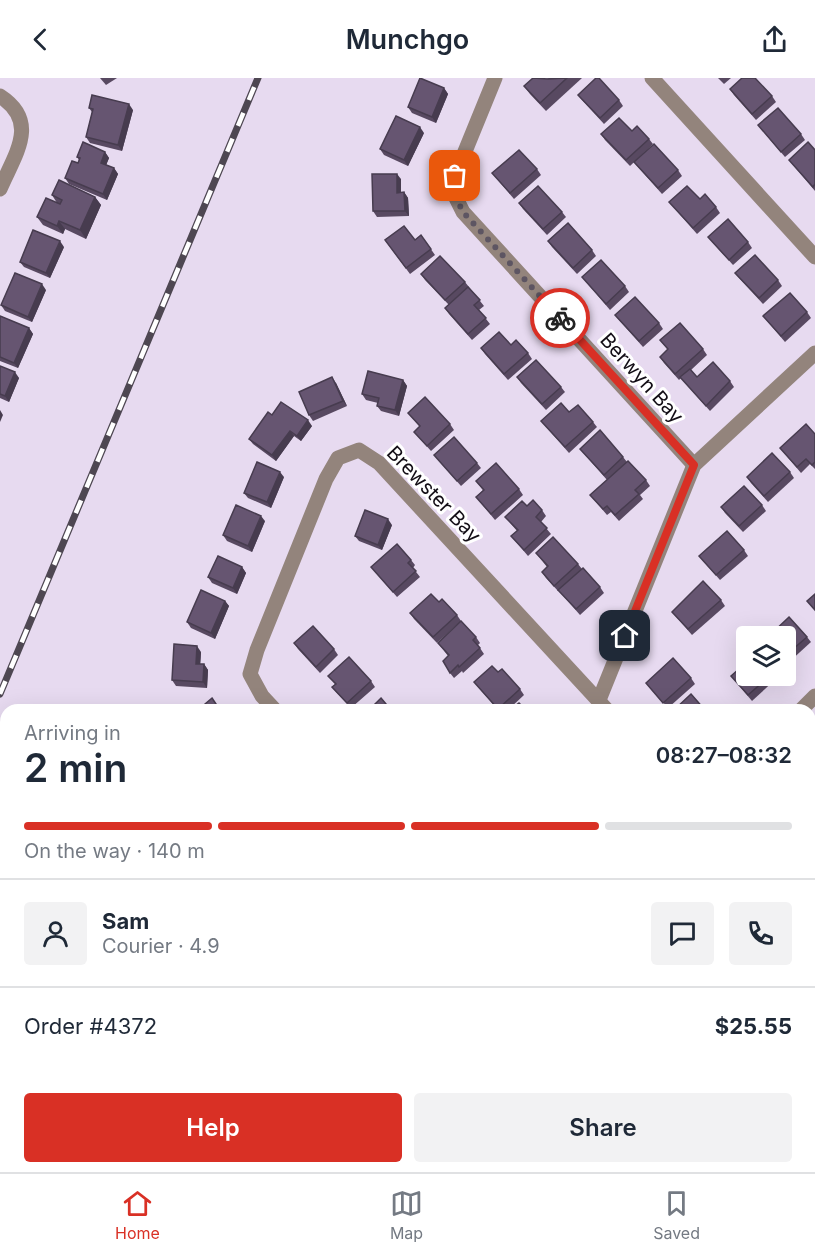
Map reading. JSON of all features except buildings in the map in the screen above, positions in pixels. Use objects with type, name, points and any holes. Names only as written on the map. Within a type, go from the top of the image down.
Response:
[{"type":"street","name":"Berwyn Bay","points":[[495,78],[455,176],[453,192],[463,212],[694,465]]},
{"type":"street","points":[[652,78],[815,257]]},
{"type":"street","points":[[0,96],[18,110],[23,122],[14,156],[0,189]]},
{"type":"street","points":[[603,704],[694,465],[815,353]]},
{"type":"street","name":"Brewster Bay","points":[[269,704],[262,696],[250,674],[257,650],[326,479],[338,458],[359,450],[379,463],[602,704]]},
{"type":"railway","points":[[0,694],[258,78]]},
{"type":"way so far","points":[[455,176],[453,192],[463,212],[560,318]]},
{"type":"route","points":[[560,318],[694,465],[625,636]]}]
